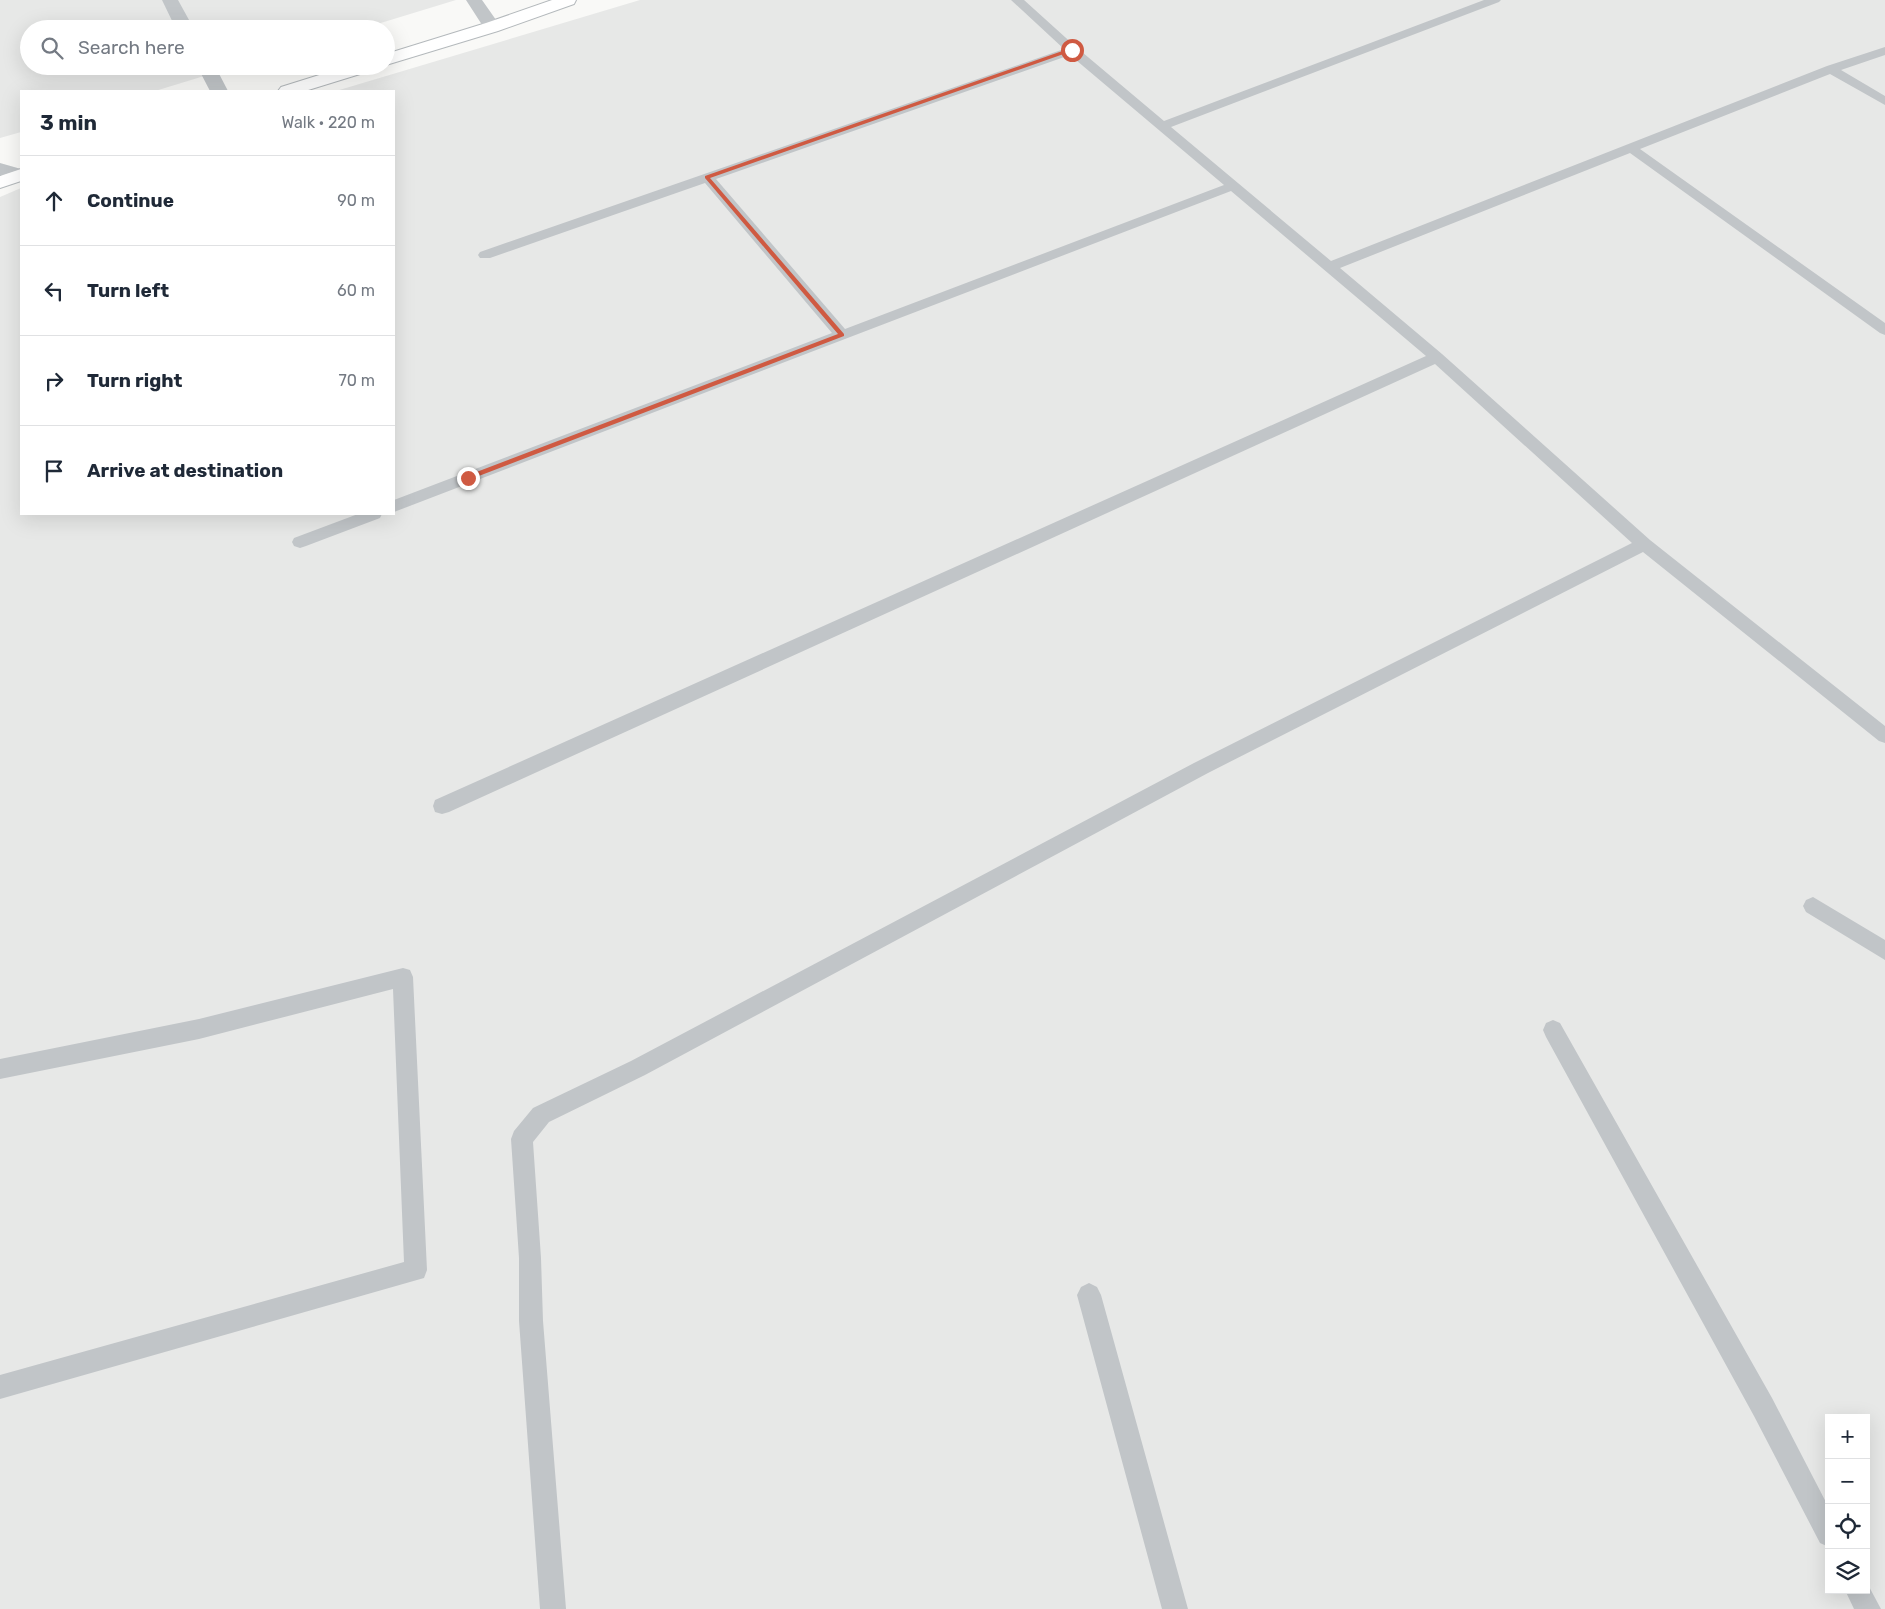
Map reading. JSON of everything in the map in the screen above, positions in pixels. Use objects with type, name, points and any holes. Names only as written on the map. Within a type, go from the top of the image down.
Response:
[{"type":"main road","points":[[395,57],[492,27],[568,0]]},
{"type":"main road","points":[[290,90],[338,75]]},
{"type":"main road","points":[[0,182],[20,175]]},
{"type":"street","points":[[170,0],[181,20]]},
{"type":"street","points":[[474,0],[492,27]]},
{"type":"street","points":[[211,75],[218,90]]},
{"type":"street","points":[[0,170],[20,175]]},
{"type":"lane","points":[[1017,0],[1072,50],[1164,125],[1437,357],[1644,544],[1885,736]]},
{"type":"lane","points":[[1164,125],[1495,0]]},
{"type":"lane","points":[[485,255],[1072,50]]},
{"type":"lane","points":[[1331,266],[1831,69],[1885,51]]},
{"type":"lane","points":[[1831,69],[1885,101]]},
{"type":"lane","points":[[1631,148],[1885,330]]},
{"type":"lane","points":[[707,177],[842,335]]},
{"type":"lane","points":[[395,506],[1235,185]]},
{"type":"lane","points":[[442,806],[1437,357]]},
{"type":"lane","points":[[300,542],[371,515]]},
{"type":"lane","points":[[553,1609],[531,1321],[530,1258],[522,1139],[541,1115],[638,1068],[1201,768],[1644,544]]},
{"type":"lane","points":[[1813,906],[1885,951]]},
{"type":"lane","points":[[0,1068],[199,1029],[403,977],[416,1270],[0,1388]]},
{"type":"lane","points":[[1553,1030],[1763,1407],[1825,1526]]},
{"type":"lane","points":[[1089,1295],[1175,1609]]},
{"type":"lane","points":[[1860,1594],[1868,1609]]},
{"type":"shaded area","points":[[0,0],[456,0],[390,20],[20,20],[20,75],[207,75],[158,90],[20,90],[20,132],[0,138]]},
{"type":"shaded area","points":[[640,0],[1885,0],[1885,1609],[0,1609],[0,197],[20,188],[20,515],[395,515],[395,90],[339,90],[395,75],[395,73]]},
{"type":"route","points":[[468,478],[842,335],[707,177],[1072,50]]}]
